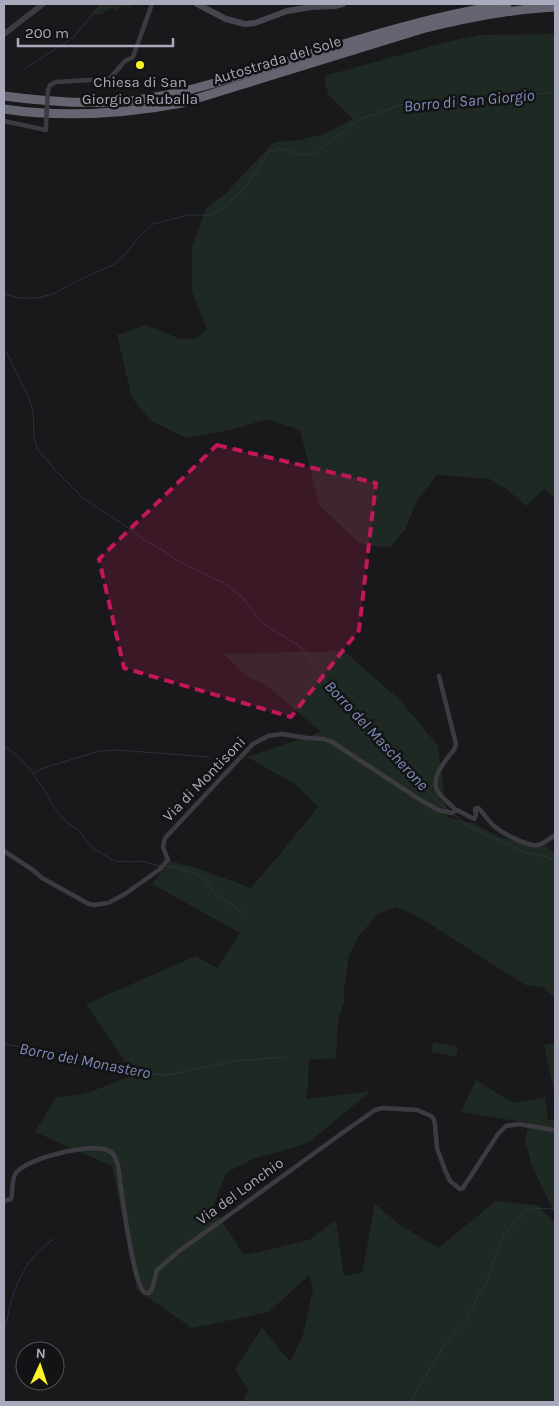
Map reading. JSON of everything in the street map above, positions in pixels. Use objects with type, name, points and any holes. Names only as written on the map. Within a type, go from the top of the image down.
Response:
[{"type":"highway","name":"Autostrada del Sole","points":[[4,96],[38,100],[117,102],[180,92],[397,28],[451,14],[507,4]]},
{"type":"highway","name":"Autostrada del Sole","points":[[4,108],[23,112],[80,115],[118,113],[174,104],[440,24],[486,15],[555,7]]},
{"type":"main road","points":[[198,4],[226,19],[245,24],[255,23],[287,12],[311,7],[343,4]]},
{"type":"street","points":[[4,34],[43,4]]},
{"type":"street","points":[[4,121],[46,130],[48,90],[50,85],[56,82],[106,79],[111,77],[122,63],[133,57],[152,4]]},
{"type":"street","name":"Via di Montisoni","points":[[439,676],[456,744],[438,774],[435,783],[438,792],[456,810],[474,820],[476,815],[475,809],[478,808],[495,827],[530,844],[541,844],[555,835]]},
{"type":"street","name":"Via di Montisoni","points":[[4,852],[42,878],[89,904],[108,903],[136,886],[166,863],[168,860],[163,847],[165,838],[254,744],[268,736],[282,734],[324,739],[332,742],[438,810],[452,813],[456,810]]},
{"type":"street","name":"Via del Lonchio","points":[[4,1201],[11,1199],[14,1176],[26,1165],[70,1150],[104,1149],[111,1152],[116,1157],[118,1165],[129,1242],[138,1281],[142,1291],[149,1293],[152,1289],[157,1270],[178,1252],[378,1109],[417,1110],[431,1116],[434,1119],[437,1148],[445,1170],[450,1181],[460,1189],[463,1188],[498,1134],[506,1126],[518,1124],[555,1130]]},
{"type":"highlighted area","points":[[217,445],[376,483],[359,630],[291,717],[124,668],[99,559]]},
{"type":"shaded area","points":[[101,4],[133,4],[130,7],[119,6],[118,11],[112,8],[101,15],[92,14]]},
{"type":"shaded area","points":[[555,34],[555,498],[544,489],[526,506],[509,491],[490,479],[437,475],[417,500],[406,528],[390,548],[360,544],[319,505],[300,430],[267,419],[235,429],[186,438],[150,420],[132,398],[117,335],[146,325],[180,339],[197,338],[207,329],[192,292],[192,247],[206,208],[224,195],[274,142],[298,140],[324,134],[353,119],[328,94],[324,76],[479,35]]},
{"type":"shaded area","points":[[344,651],[401,701],[438,746],[447,817],[475,824],[501,838],[543,844],[555,853],[555,998],[543,987],[525,985],[419,917],[396,907],[378,914],[359,936],[349,955],[344,1003],[338,1019],[336,1058],[309,1060],[306,1099],[371,1091],[308,1143],[253,1159],[226,1173],[213,1207],[244,1255],[309,1240],[336,1220],[344,1276],[362,1273],[375,1204],[399,1224],[438,1248],[496,1201],[537,1205],[555,1223],[555,1402],[242,1402],[249,1389],[235,1370],[262,1327],[290,1362],[303,1335],[313,1289],[309,1275],[269,1312],[192,1328],[137,1290],[112,1166],[35,1132],[56,1097],[84,1094],[134,1075],[86,1004],[196,956],[217,968],[240,933],[152,884],[171,861],[251,888],[318,807],[295,784],[247,757],[321,732],[265,684],[248,677],[223,654]]},
{"type":"shaded area","points":[[433,1042],[458,1047],[456,1057],[431,1052]]},
{"type":"shaded area","points":[[555,1043],[555,1091],[554,1091],[544,1045]]},
{"type":"shaded area","points":[[476,1080],[514,1103],[545,1097],[548,1120],[555,1120],[555,1214],[532,1166],[525,1140],[529,1123],[461,1112]]},
{"type":"waterway","points":[[23,70],[74,37],[101,4]]},
{"type":"waterway","name":"Borro di San Giorgio","points":[[4,294],[20,298],[38,298],[53,294],[113,265],[153,224],[189,215],[211,215],[224,207],[246,187],[268,153],[278,148],[303,155],[314,154],[360,119],[404,104],[478,103],[508,97],[555,92]]},
{"type":"waterway","name":"Borro del Mascherone","points":[[6,351],[27,394],[33,411],[34,437],[37,449],[56,471],[84,499],[146,541],[178,561],[224,583],[243,598],[262,623],[301,647],[333,692],[377,729],[388,747],[437,801],[448,810]]},
{"type":"waterway","points":[[4,746],[17,755],[30,769],[60,815],[77,829],[94,849],[115,861],[142,861],[160,866]]},
{"type":"waterway","points":[[34,773],[41,769],[99,751],[117,750],[209,757]]},
{"type":"waterway","name":"Borro del Mascherone","points":[[454,815],[470,827],[524,852],[544,856],[555,861]]},
{"type":"waterway","points":[[164,866],[175,867],[197,875],[205,880],[214,893],[244,915]]},
{"type":"waterway","name":"Borro del Monastero","points":[[4,1044],[140,1073],[167,1075],[235,1061],[284,1057]]},
{"type":"waterway","points":[[410,1402],[445,1344],[467,1320],[479,1294],[487,1283],[504,1235],[524,1212],[535,1208],[555,1209]]},
{"type":"waterway","points":[[4,1328],[21,1275],[32,1258],[54,1239]]},
{"type":"place","name":"Chiesa di San Giorgio a Ruballa","points":[[140,65]]}]
